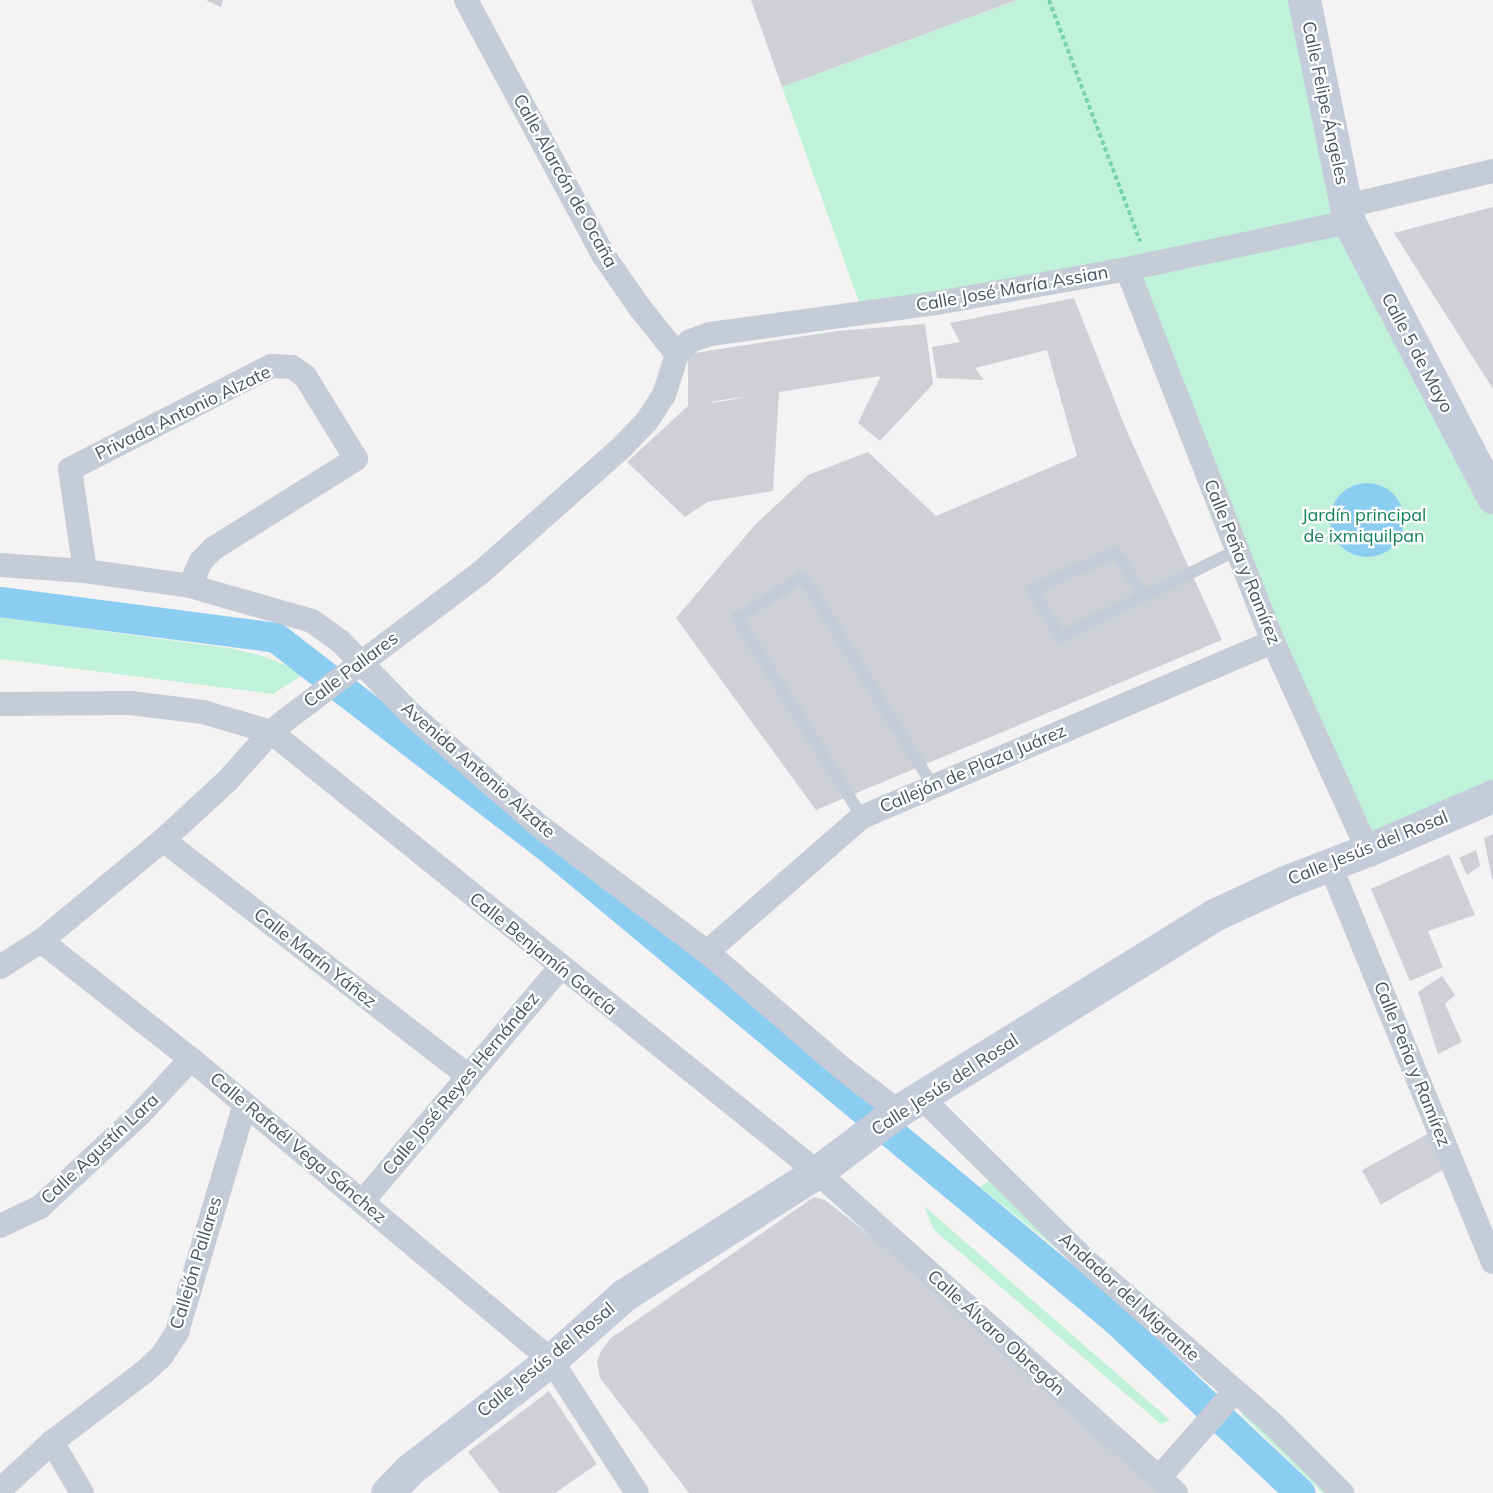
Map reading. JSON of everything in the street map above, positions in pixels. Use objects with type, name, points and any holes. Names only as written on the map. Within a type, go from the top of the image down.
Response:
[{"type":"street","name":"Calle Alarcón de Ocaña","points":[[466,0],[604,256],[640,308],[677,354]]},
{"type":"street","name":"Calle Felipe Ángeles","points":[[1304,0],[1348,214]]},
{"type":"street","name":"Calle José María Assian","points":[[677,354],[690,341],[710,334],[937,303],[1138,266],[1348,214],[1493,171]]},
{"type":"street","name":"Calle 5 de Mayo","points":[[1348,214],[1493,498]]},
{"type":"street","name":"Calle Peña y Ramírez","points":[[1138,266],[1237,550],[1273,642],[1368,850]]},
{"type":"street","name":"Calle Pallares","points":[[0,967],[41,941],[163,840],[228,780],[279,726],[479,574],[620,449],[647,421],[664,395],[677,354]]},
{"type":"street","name":"Privada Antonio Alzate","points":[[85,571],[70,469],[271,366],[292,367],[305,376],[356,459],[214,548],[201,561],[190,586]]},
{"type":"street","name":"Avenida Antonio Alzate","points":[[0,566],[85,571],[190,586],[312,621],[340,641],[353,668],[411,714],[537,824],[707,952],[843,1069],[902,1109]]},
{"type":"street","name":"Callejón de Plaza Juárez","points":[[707,952],[862,816],[1273,642]]},
{"type":"street","points":[[0,704],[130,703],[203,712],[279,726]]},
{"type":"street","name":"Calle Benjamín García","points":[[279,726],[560,968],[824,1167]]},
{"type":"street","name":"Calle Jesús del Rosal","points":[[387,1493],[409,1470],[551,1360],[624,1295],[824,1167],[902,1109],[1214,915],[1285,882],[1368,850],[1493,796]]},
{"type":"street","name":"Calle Marín Yáñez","points":[[163,840],[468,1076]]},
{"type":"street","name":"Calle Peña y Ramírez","points":[[1330,865],[1493,1262]]},
{"type":"street","name":"Calle Rafaél Vega Sánchez","points":[[41,941],[191,1059],[551,1360],[637,1493]]},
{"type":"street","name":"Calle José Reyes Hernández","points":[[363,1201],[560,968]]},
{"type":"street","name":"Calle Agustín Lara","points":[[0,1226],[40,1207],[140,1114],[191,1059]]},
{"type":"street","name":"Callejón Pallares","points":[[0,1490],[52,1442],[148,1368],[160,1357],[177,1332],[245,1104]]},
{"type":"street","name":"Andador del Migrante","points":[[902,1109],[1084,1259],[1228,1400],[1273,1424],[1342,1493]]},
{"type":"street","name":"Calle Álvaro Obregón","points":[[824,1167],[1170,1477]]},
{"type":"street","points":[[1170,1477],[1228,1400]]},
{"type":"street","points":[[52,1442],[82,1493]]},
{"type":"lane","points":[[1144,596],[1115,552],[1032,590],[1061,637],[1144,596],[1237,550]]},
{"type":"lane","points":[[862,816],[737,618],[803,577],[933,786]]},
{"type":"path","points":[[1049,0],[1138,266]]},
{"type":"green space","name":"Jardín principal de ixmiquilpan","points":[[1018,0],[1303,0],[1349,222],[1493,498],[1493,796],[1368,850],[1127,269],[863,313],[782,87]]},
{"type":"green space","points":[[0,617],[234,649],[263,656],[306,673],[273,694],[0,659]]},
{"type":"green space","points":[[990,1180],[1066,1256],[980,1187]]},
{"type":"green space","points":[[924,1206],[1170,1420],[1161,1424],[934,1230]]},
{"type":"green space","points":[[1250,1409],[1336,1493],[1323,1493],[1241,1414]]},
{"type":"water","points":[[1367,483],[1381,486],[1393,494],[1401,506],[1404,520],[1401,534],[1393,546],[1381,554],[1367,557],[1353,554],[1341,546],[1333,534],[1330,520],[1333,506],[1341,494],[1353,486]]},
{"type":"building","points":[[206,0],[223,0],[221,7]]},
{"type":"building","points":[[751,0],[1017,0],[782,87]]},
{"type":"building","points":[[1493,207],[1493,389],[1394,233]]},
{"type":"building","points":[[1074,298],[1128,434],[1222,640],[816,810],[676,618],[754,526],[808,475],[868,452],[936,516],[1077,456],[1047,350],[975,368],[984,380],[937,378],[932,347],[960,342],[950,323]]},
{"type":"building","points":[[925,324],[933,384],[880,441],[858,423],[881,376],[779,392],[773,491],[707,502],[685,517],[627,462],[688,406],[688,354],[837,331]],"holes":[[[748,397],[711,403],[728,399]]]},
{"type":"building","points":[[1493,834],[1493,879],[1492,879],[1484,838]]},
{"type":"building","points":[[1476,850],[1480,866],[1467,875],[1459,858]]},
{"type":"building","points":[[1449,854],[1475,915],[1428,931],[1443,967],[1410,981],[1371,889]]},
{"type":"building","points":[[1442,976],[1455,995],[1445,1004],[1462,1042],[1438,1054],[1418,992]]},
{"type":"building","points":[[1431,1132],[1450,1166],[1381,1204],[1362,1170]]},
{"type":"building","points":[[814,1197],[825,1200],[1003,1340],[1169,1493],[689,1493],[600,1378],[597,1362],[601,1351],[611,1338]]},
{"type":"building","points":[[549,1391],[597,1464],[555,1493],[500,1493],[468,1452]]},
{"type":"waterway","points":[[0,602],[276,638],[550,849],[1116,1320],[1300,1493]]}]
